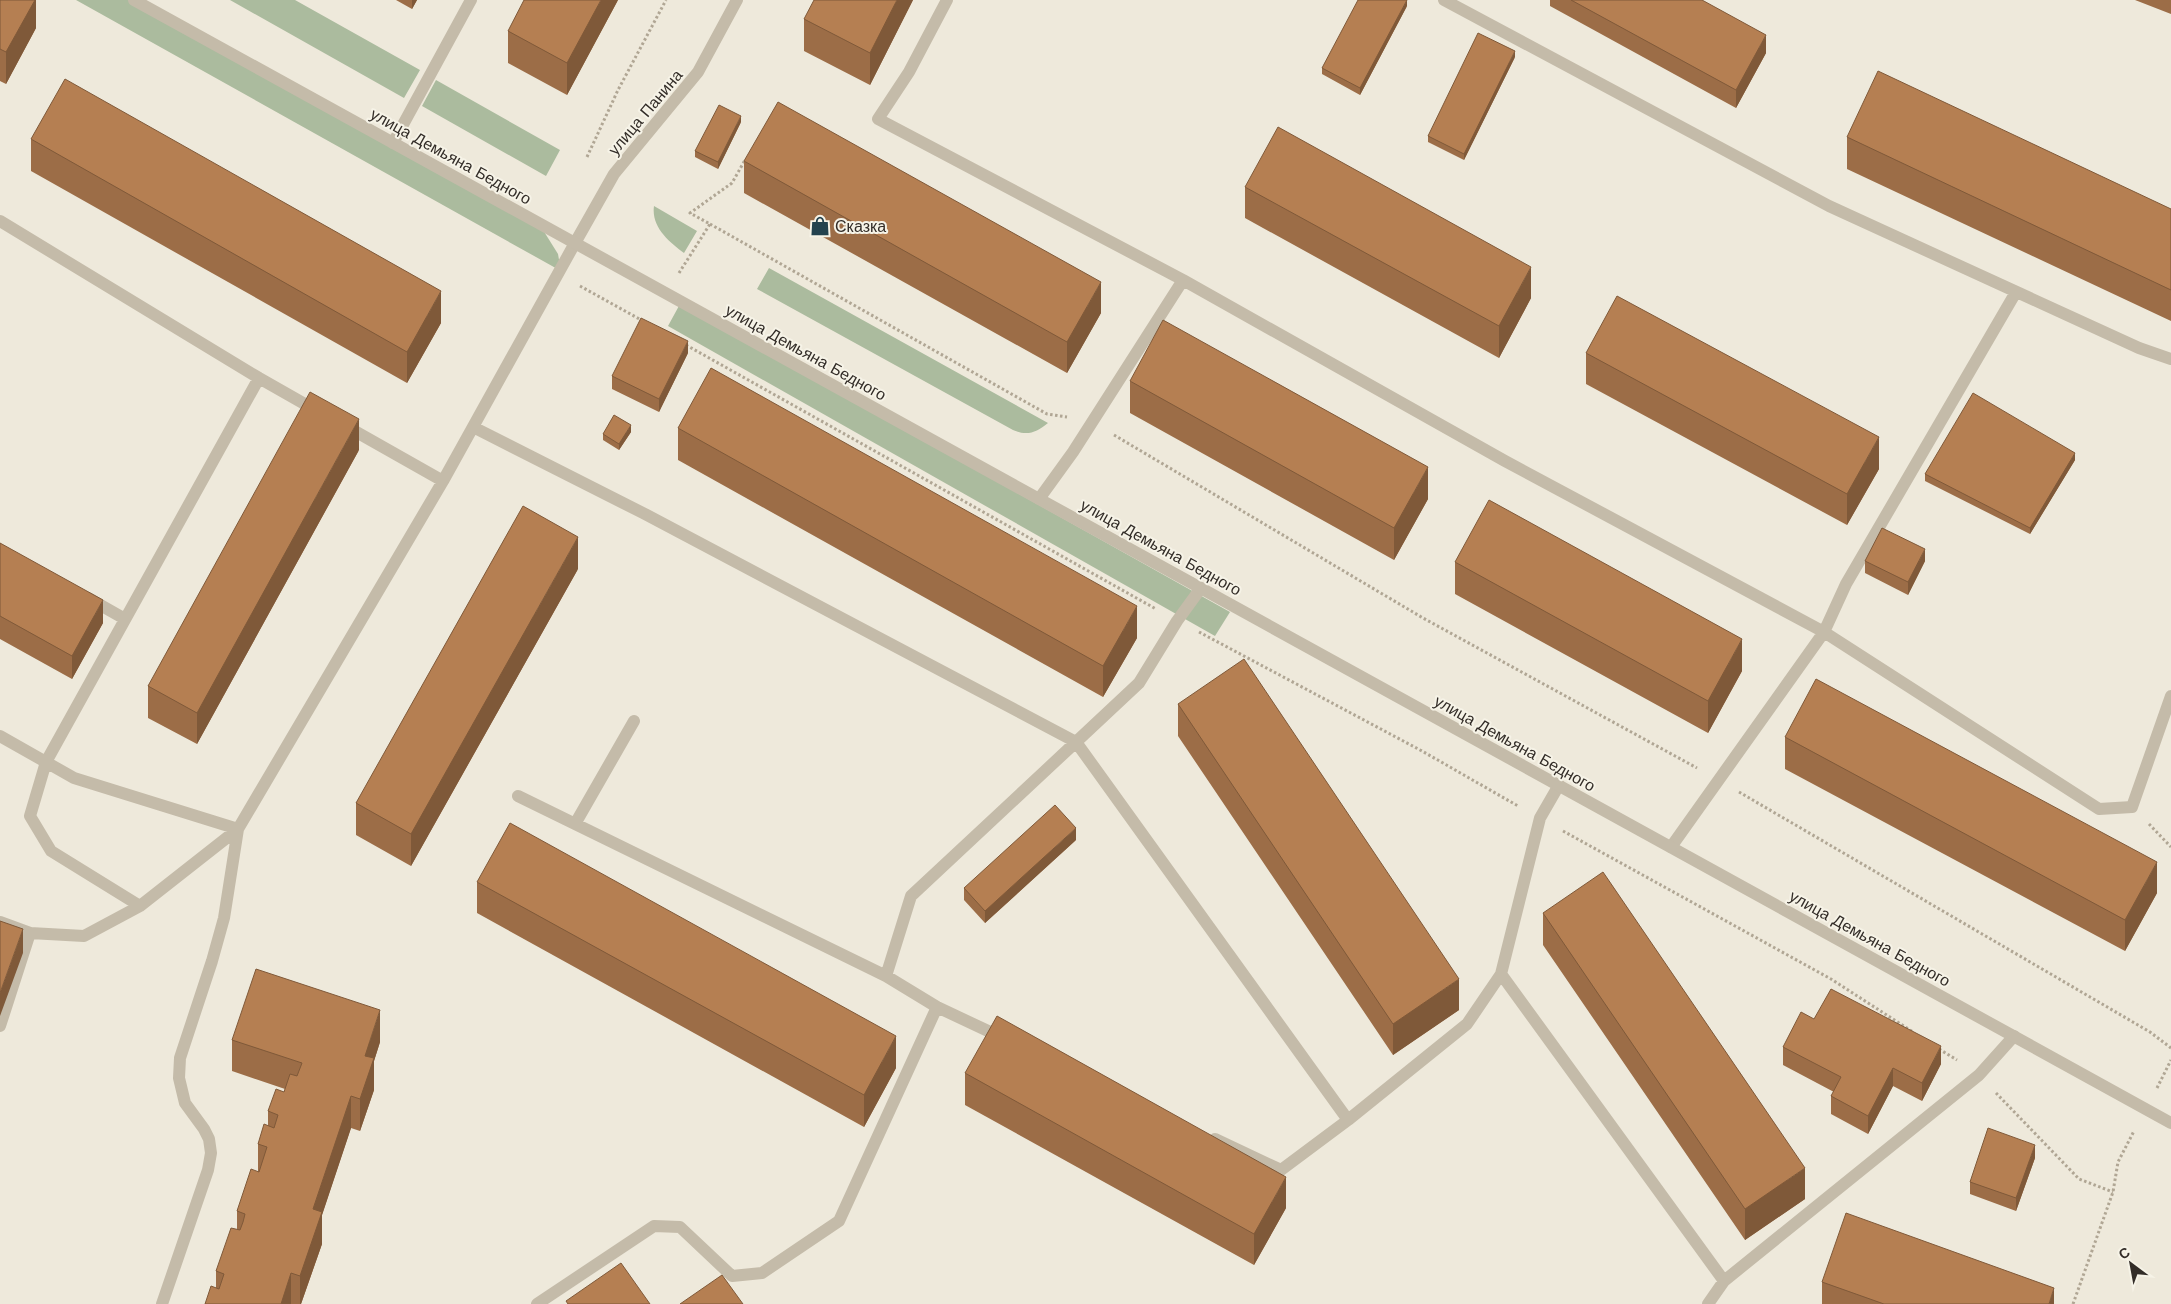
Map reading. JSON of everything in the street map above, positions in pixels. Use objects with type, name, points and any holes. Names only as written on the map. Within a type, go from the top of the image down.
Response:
[{"type":"street","name":"улица Демьяна Бедного","points":[[134,0],[2171,1123]]},
{"type":"street","points":[[393,143],[471,0]]},
{"type":"street","name":"улица Панина","points":[[238,829],[443,481],[614,174],[698,72],[737,0]]},
{"type":"street","points":[[947,0],[909,72],[878,119],[1183,280],[1505,460],[1824,632],[2099,809],[2132,806],[2171,696]]},
{"type":"street","points":[[1444,0],[1829,206],[2139,348],[2171,359]]},
{"type":"street","points":[[0,221],[259,378],[443,481]]},
{"type":"street","points":[[1038,498],[1092,422],[1183,280]]},
{"type":"street","points":[[1672,847],[1824,632],[1846,584],[2016,292]]},
{"type":"street","points":[[140,906],[51,851],[30,816],[46,762],[259,378]]},
{"type":"street","points":[[473,427],[643,513],[1076,742],[1348,1120]]},
{"type":"street","points":[[886,976],[911,896],[1139,683],[1177,621],[1201,588]]},
{"type":"street","points":[[75,591],[125,618]]},
{"type":"street","points":[[575,824],[634,720]]},
{"type":"street","points":[[0,736],[74,778],[238,829]]},
{"type":"street","points":[[1202,1132],[1281,1170],[1348,1120],[1466,1024],[1501,974],[1540,818],[1559,785]]},
{"type":"street","points":[[518,796],[886,976],[937,1007],[1016,1045]]},
{"type":"street","points":[[0,922],[30,932],[84,936],[140,906],[238,829]]},
{"type":"street","points":[[162,1304],[208,1170],[211,1153],[209,1140],[204,1129],[185,1103],[179,1078],[180,1058],[224,918],[231,884],[238,829]]},
{"type":"street","points":[[0,1026],[30,932]]},
{"type":"street","points":[[1501,974],[1724,1281]]},
{"type":"street","points":[[537,1304],[654,1226],[680,1227],[732,1276],[762,1273],[839,1221],[937,1007]]},
{"type":"street","points":[[1708,1304],[1724,1281],[1979,1075],[2014,1036]]},
{"type":"path","points":[[587,156],[618,90],[666,0]]},
{"type":"path","points":[[746,158],[732,183],[690,213],[1047,414],[1092,422],[1423,618],[1720,781],[2150,1032],[2171,1048]]},
{"type":"path","points":[[559,274],[650,324],[666,293],[710,224]]},
{"type":"path","points":[[684,344],[1177,621],[1422,751],[1831,978],[1922,1037]]},
{"type":"path","points":[[2132,806],[2171,847]]},
{"type":"path","points":[[1938,1048],[1979,1075],[2079,1178],[2113,1192]]},
{"type":"path","points":[[2073,1304],[2113,1192],[2118,1162],[2171,1060]]},
{"type":"green space","points":[[76,0],[141,0],[543,230],[558,254],[561,271]]},
{"type":"green space","points":[[230,0],[295,0],[420,70],[404,98]]},
{"type":"green space","points":[[436,80],[560,150],[546,176],[422,106]]},
{"type":"green space","points":[[654,206],[697,231],[684,253],[667,239],[658,227],[655,221]]},
{"type":"green space","points":[[769,268],[1048,423],[1039,429],[1027,433],[1013,430],[757,289]]},
{"type":"green space","points":[[680,304],[1230,612],[1215,636],[668,326]]},
{"type":"building","points":[[0,0],[35,0],[6,52],[0,49]]},
{"type":"building","points":[[524,0],[601,0],[567,63],[508,31]]},
{"type":"building","points":[[814,0],[897,0],[870,53],[804,19]]},
{"type":"building","points":[[1358,0],[1407,0],[1360,88],[1322,68]]},
{"type":"building","points":[[1571,0],[1702,0],[1766,35],[1736,90]]},
{"type":"building","points":[[1478,33],[1515,51],[1464,154],[1428,136]]},
{"type":"building","points":[[1878,71],[2171,209],[2171,290],[1847,137]]},
{"type":"building","points":[[65,79],[441,291],[407,352],[31,139]]},
{"type":"building","points":[[778,102],[1101,282],[1067,342],[744,161]]},
{"type":"building","points":[[719,105],[741,116],[718,162],[695,151]]},
{"type":"building","points":[[1278,127],[1531,267],[1499,326],[1245,187]]},
{"type":"building","points":[[1617,296],[1879,437],[1847,494],[1586,353]]},
{"type":"building","points":[[641,318],[688,341],[659,399],[612,376]]},
{"type":"building","points":[[1163,320],[1428,467],[1394,528],[1130,381]]},
{"type":"building","points":[[711,368],[1137,606],[1103,666],[678,428]]},
{"type":"building","points":[[310,392],[359,419],[197,713],[148,686]]},
{"type":"building","points":[[1973,393],[2075,453],[2030,528],[1925,474]]},
{"type":"building","points":[[614,415],[631,425],[619,444],[603,434]]},
{"type":"building","points":[[1489,500],[1742,639],[1708,701],[1455,562]]},
{"type":"building","points":[[523,506],[578,537],[411,834],[356,803]]},
{"type":"building","points":[[1882,528],[1925,549],[1908,582],[1865,561]]},
{"type":"building","points":[[0,543],[103,600],[72,656],[0,616]]},
{"type":"building","points":[[1244,659],[1459,979],[1393,1024],[1178,704]]},
{"type":"building","points":[[1816,679],[2157,862],[2125,920],[1785,737]]},
{"type":"building","points":[[1055,805],[1076,828],[985,911],[964,888]]},
{"type":"building","points":[[510,823],[896,1036],[864,1095],[477,882]]},
{"type":"building","points":[[1603,872],[1805,1168],[1745,1209],[1543,913]]},
{"type":"building","points":[[0,921],[23,929],[0,993]]},
{"type":"building","points":[[256,969],[380,1010],[365,1056],[374,1058],[360,1099],[351,1096],[313,1209],[322,1212],[300,1276],[291,1273],[281,1304],[205,1304],[211,1286],[219,1289],[224,1274],[216,1271],[231,1228],[240,1230],[243,1222],[245,1214],[237,1211],[251,1169],[259,1172],[267,1147],[258,1144],[264,1124],[274,1128],[278,1115],[268,1111],[276,1089],[284,1092],[290,1074],[297,1076],[302,1063],[232,1040]]},
{"type":"building","points":[[1831,989],[1941,1046],[1922,1083],[1893,1068],[1868,1116],[1831,1096],[1841,1077],[1783,1047],[1801,1012],[1814,1019]]},
{"type":"building","points":[[997,1016],[1286,1177],[1254,1234],[965,1073]]},
{"type":"building","points":[[1988,1128],[2035,1145],[2016,1198],[1970,1182]]},
{"type":"building","points":[[1846,1213],[2054,1288],[2049,1304],[1884,1304],[1822,1282]]},
{"type":"building","points":[[621,1263],[650,1304],[568,1304],[566,1301]]},
{"type":"building","points":[[722,1275],[743,1304],[680,1304]]},
{"type":"place","name":"Сказка","points":[[820,226]]}]
